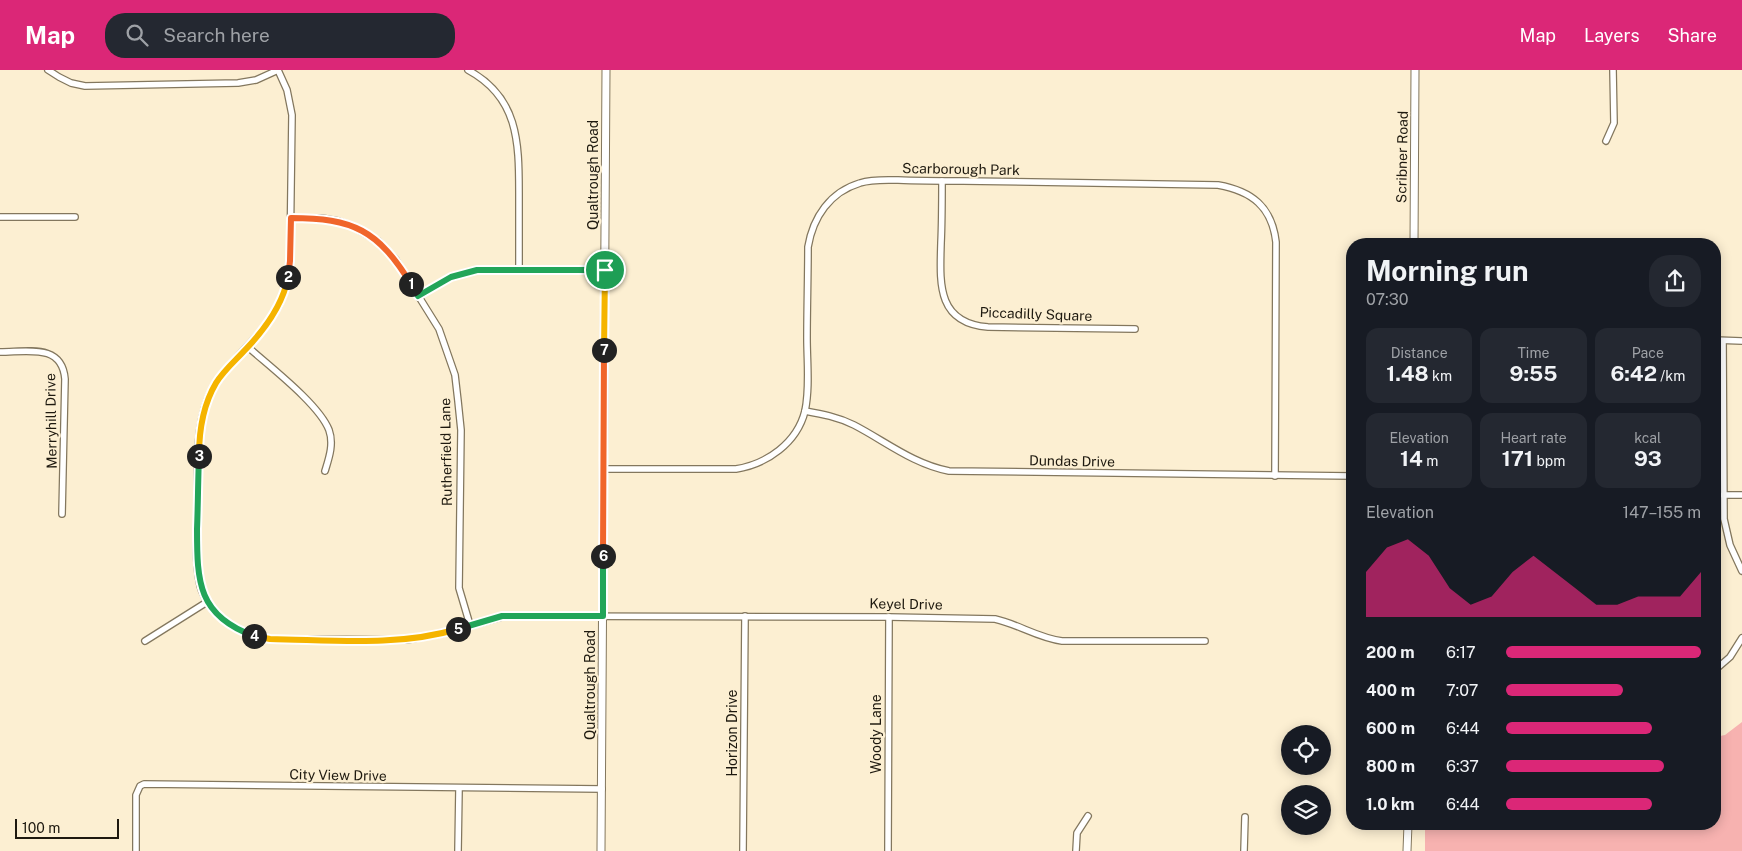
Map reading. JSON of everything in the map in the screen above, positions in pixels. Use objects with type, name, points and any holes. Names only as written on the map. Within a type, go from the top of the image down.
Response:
[{"type":"street","points":[[48,70],[71,83],[97,86],[238,84],[256,80],[278,70],[286,90],[292,115],[290,261],[287,283],[280,304],[269,321],[217,382],[208,399],[200,431],[197,560],[199,581],[207,602],[145,640]]},
{"type":"street","points":[[468,70],[494,89],[511,117],[515,131],[519,159],[519,270]]},
{"type":"street","name":"Qualtrough Road","points":[[601,851],[606,70]]},
{"type":"street","name":"Scribner Road","points":[[1414,238],[1415,70]]},
{"type":"street","points":[[1606,141],[1614,123],[1613,70]]},
{"type":"street","name":"Scarborough Park","points":[[604,469],[721,470],[749,467],[761,462],[783,447],[798,428],[805,411],[807,388],[808,247],[810,234],[816,219],[836,195],[861,182],[873,180],[1218,185],[1242,191],[1257,201],[1268,214],[1276,242],[1275,476]]},
{"type":"street","name":"Piccadilly Square","points":[[942,181],[941,289],[948,306],[963,320],[971,324],[988,327],[1135,329]]},
{"type":"street","points":[[0,217],[75,217]]},
{"type":"street","name":"Rutherfield Lane","points":[[291,218],[321,218],[338,221],[366,233],[378,241],[396,260],[439,328],[455,375],[461,430],[459,588],[470,625]]},
{"type":"street","points":[[418,296],[444,280],[465,272],[487,269],[605,270]]},
{"type":"street","points":[[1742,341],[1723,341],[1724,495],[1727,534],[1742,571]]},
{"type":"street","points":[[248,346],[311,404],[323,418],[329,431],[331,444],[330,456],[325,471]]},
{"type":"street","name":"Merryhill Drive","points":[[0,352],[50,354],[59,360],[63,368],[65,379],[62,514]]},
{"type":"street","name":"Dundas Drive","points":[[805,411],[837,418],[859,428],[917,462],[948,470],[1346,476]]},
{"type":"street","points":[[1724,495],[1742,495]]},
{"type":"street","name":"Keyel Drive","points":[[207,602],[217,614],[240,631],[254,637],[270,639],[406,640],[444,633],[502,616],[745,616],[995,619],[1008,622],[1050,640],[1205,641]]},
{"type":"street","name":"Horizon Drive","points":[[743,851],[745,616]]},
{"type":"street","name":"Woody Lane","points":[[888,851],[889,617]]},
{"type":"street","points":[[1721,665],[1730,657],[1742,638]]},
{"type":"street","name":"City View Drive","points":[[136,851],[136,795],[140,786],[144,784],[459,789],[602,789]]},
{"type":"street","points":[[458,851],[459,789]]},
{"type":"street","points":[[1076,851],[1077,833],[1088,816]]},
{"type":"street","points":[[1244,851],[1245,817]]},
{"type":"street","points":[[1407,851],[1408,830]]},
{"type":"shaded area","points":[[1742,722],[1742,851],[1425,851],[1425,830],[1721,830],[1721,736],[1725,735]]},
{"type":"route","points":[[291,218],[321,218],[338,221],[366,233],[388,250],[418,296],[451,277],[477,270],[605,270],[603,616],[502,616],[424,638],[389,641],[270,639],[254,637],[228,624],[217,614],[207,602],[203,593],[199,581],[198,568],[199,449],[203,414],[217,382],[269,321],[280,304],[287,283],[290,261],[291,218]]}]
